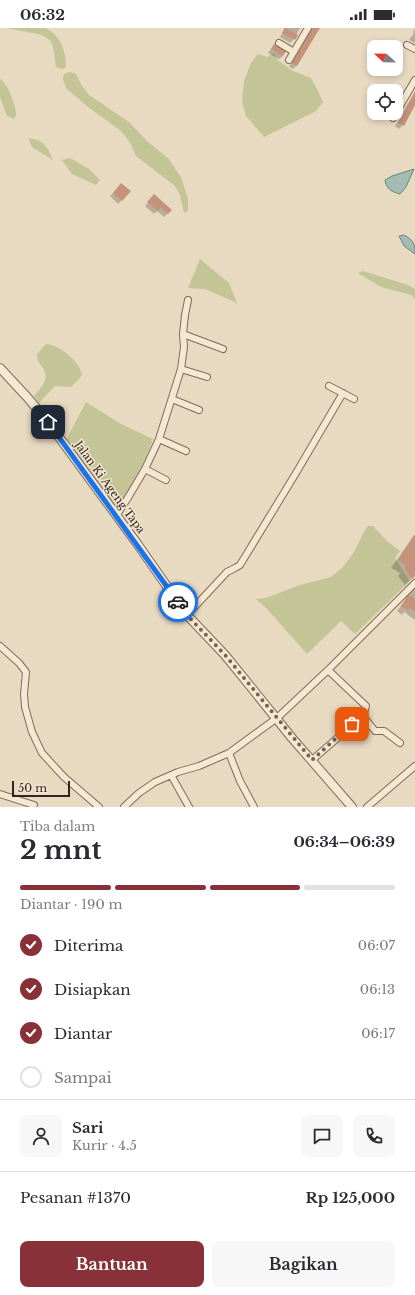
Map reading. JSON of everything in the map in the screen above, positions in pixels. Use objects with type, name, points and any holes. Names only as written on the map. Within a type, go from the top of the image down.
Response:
[{"type":"street","points":[[289,60],[308,28]]},
{"type":"street","points":[[278,43],[294,52]]},
{"type":"street","points":[[407,45],[415,49]]},
{"type":"street","points":[[403,101],[415,80]]},
{"type":"street","points":[[116,516],[130,496],[159,439],[181,369],[184,347],[183,334],[188,300]]},
{"type":"street","points":[[183,334],[223,349]]},
{"type":"street","name":"Jalan Ki Ageng Tapa","points":[[0,368],[48,422],[187,615],[225,655],[352,807]]},
{"type":"street","points":[[181,369],[207,377]]},
{"type":"street","points":[[329,386],[354,399]]},
{"type":"street","points":[[187,615],[226,572],[240,565],[343,393]]},
{"type":"street","points":[[172,399],[199,410]]},
{"type":"street","points":[[159,439],[186,451]]},
{"type":"street","points":[[145,469],[166,480]]},
{"type":"street","points":[[124,807],[139,793],[155,782],[199,766],[229,752],[277,718],[328,670],[415,583]]},
{"type":"street","points":[[0,646],[19,663],[26,672],[24,694],[26,707],[32,732],[42,754],[64,777],[99,807]]},
{"type":"street","points":[[312,760],[362,716],[366,706],[328,670]]},
{"type":"street","points":[[362,716],[375,731],[384,731],[400,743]]},
{"type":"street","points":[[229,752],[240,781],[254,807]]},
{"type":"street","points":[[367,807],[415,766]]},
{"type":"street","points":[[171,775],[189,807]]},
{"type":"street","points":[[0,794],[34,806]]},
{"type":"green space","points":[[7,28],[45,28],[50,31],[62,44],[66,67],[62,69],[56,67],[53,46],[50,40],[42,35]]},
{"type":"green space","points":[[274,53],[278,60],[291,70],[311,78],[323,102],[316,111],[264,137],[246,116],[242,102],[244,81],[251,63],[258,54],[267,57]]},
{"type":"green space","points":[[70,72],[76,74],[82,86],[89,95],[129,122],[147,141],[169,159],[181,177],[188,199],[188,211],[184,213],[180,195],[175,186],[136,156],[129,141],[121,131],[88,107],[66,88],[63,79],[64,74]]},
{"type":"green space","points":[[0,79],[8,89],[13,100],[16,109],[14,119],[7,116],[0,97]]},
{"type":"green space","points":[[28,138],[38,140],[44,144],[53,160],[32,147]]},
{"type":"green space","points":[[70,158],[89,169],[100,180],[96,185],[72,174],[62,160]]},
{"type":"green space","points":[[200,259],[229,283],[237,303],[205,289],[188,288]]},
{"type":"green space","points":[[363,271],[408,285],[415,289],[415,299],[411,295],[381,287],[358,273]]},
{"type":"green space","points":[[46,344],[52,345],[68,354],[77,364],[82,374],[71,387],[55,386],[39,403],[34,396],[44,383],[46,376],[38,361],[37,354]]},
{"type":"green space","points":[[86,402],[121,424],[153,439],[142,466],[117,509],[66,440]]},
{"type":"green space","points":[[368,526],[373,526],[387,541],[400,551],[395,558],[410,581],[355,634],[341,621],[307,654],[267,609],[256,599],[266,598],[300,585],[331,577],[343,567],[354,552]]},
{"type":"shaded area","points":[[414,169],[406,187],[400,194],[388,188],[385,180],[392,176]]},
{"type":"shaded area","points":[[404,235],[413,243],[415,247],[415,254],[404,246],[399,236]]},
{"type":"building","points":[[285,28],[298,35],[295,40],[282,33]]},
{"type":"building","points":[[312,28],[320,28],[297,66],[292,63]]},
{"type":"building","points":[[274,44],[286,51],[283,56],[271,49]]},
{"type":"building","points":[[415,92],[415,105],[404,126],[398,123],[400,120],[403,120],[403,114]]},
{"type":"building","points":[[121,183],[131,191],[122,201],[113,193]]},
{"type":"building","points":[[154,194],[172,210],[168,214],[161,208],[158,211],[147,202]]},
{"type":"building","points":[[414,535],[415,576],[412,579],[404,568],[406,566],[398,560]]},
{"type":"building","points":[[408,595],[415,599],[415,611],[410,608],[408,610],[401,606]]},
{"type":"way so far","points":[[178,602],[187,615],[225,655],[292,738],[312,760],[352,724]]},
{"type":"route","points":[[48,422],[178,602]]}]
